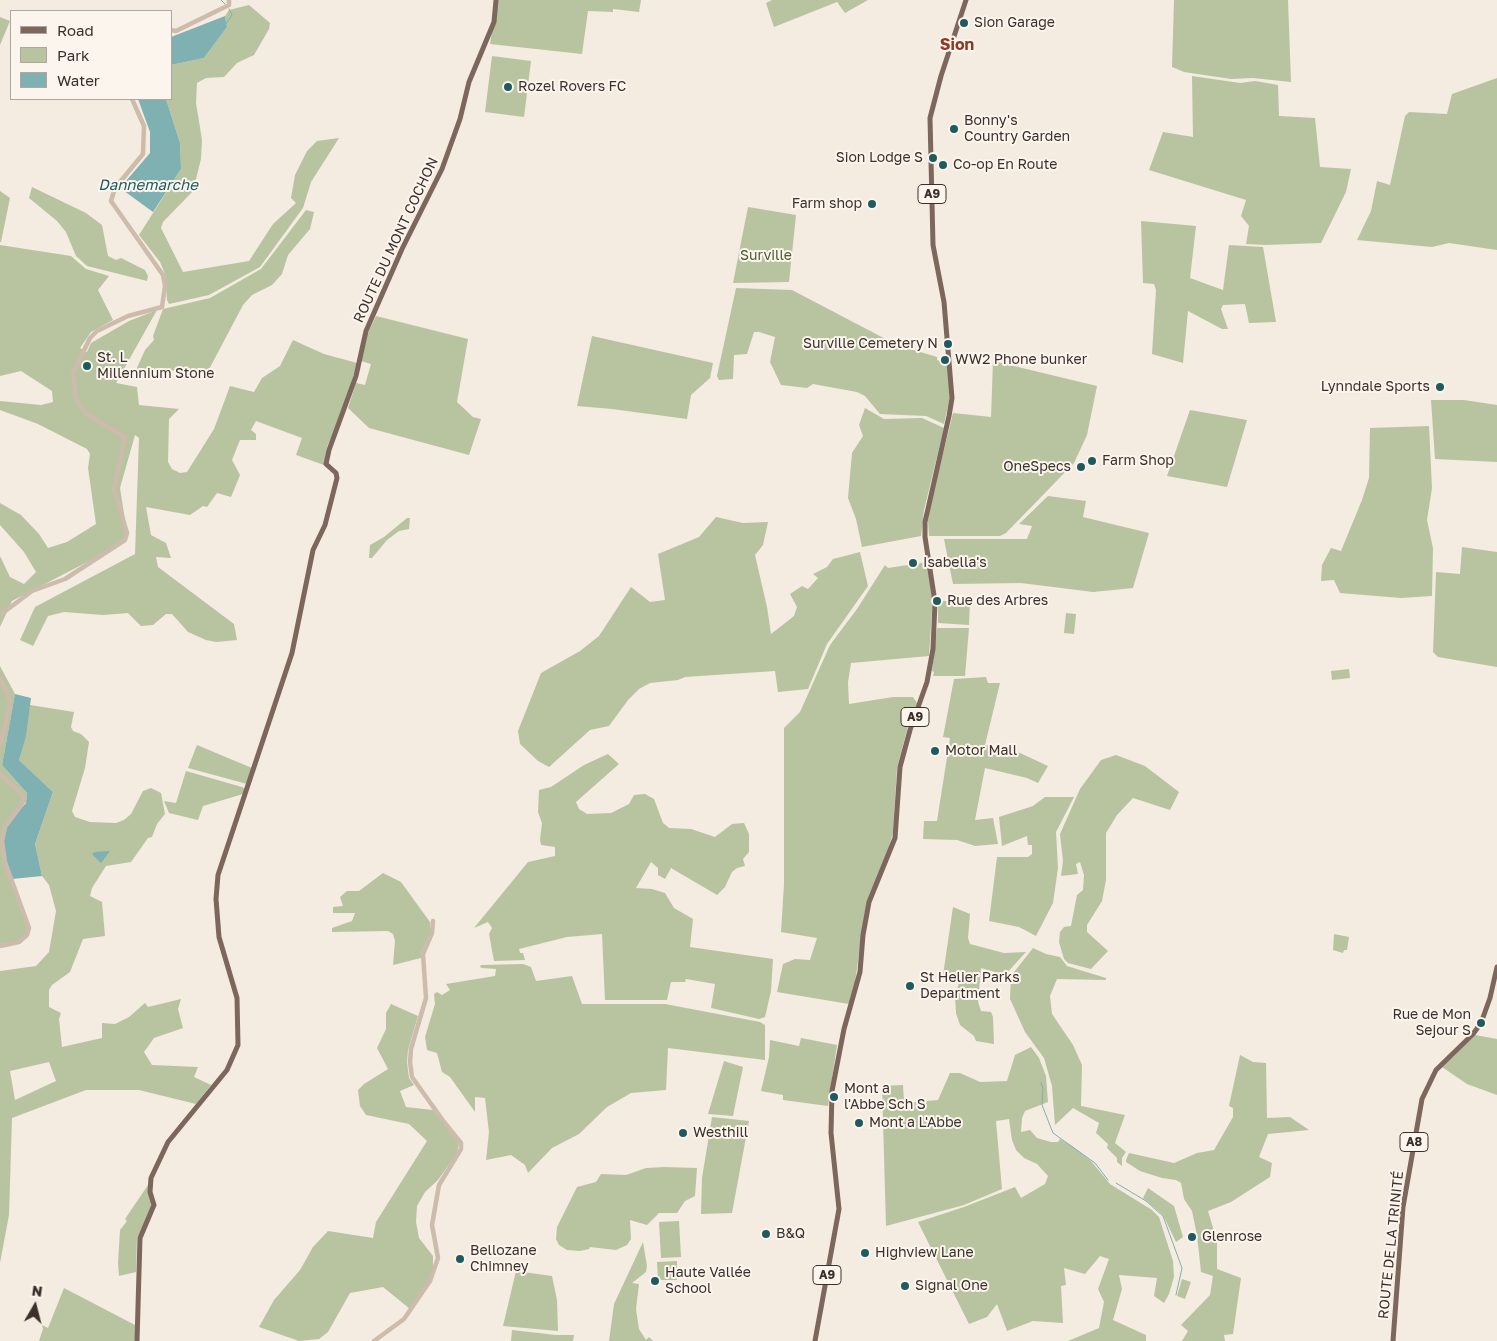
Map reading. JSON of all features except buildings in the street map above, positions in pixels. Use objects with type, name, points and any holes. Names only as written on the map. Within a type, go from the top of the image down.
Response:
[{"type":"main road","name":"ROUTE DU MONT COCHON","points":[[137,1341],[140,1238],[153,1210],[150,1187],[151,1178],[168,1142],[227,1070],[238,1045],[238,1004],[219,937],[216,899],[222,858],[253,775],[261,743],[292,653],[313,550],[325,525],[334,494],[337,475],[326,464],[329,450],[356,376],[366,331],[402,249],[442,169],[460,119],[469,82],[494,22],[496,0]]},
{"type":"main road","name":"A9","points":[[815,1341],[839,1209],[831,1133],[832,1091],[844,1029],[860,972],[863,935],[869,902],[895,838],[900,767],[910,730],[927,682],[933,649],[935,602],[925,522],[952,398],[944,302],[933,245],[930,118],[941,76],[966,0]]},
{"type":"main road","name":"ROUTE DE LA TRINITÉ","points":[[1393,1341],[1404,1206],[1422,1099],[1436,1070],[1473,1034],[1481,1023],[1490,998],[1497,967]]},
{"type":"street","points":[[172,30],[176,31],[229,3]]},
{"type":"street","points":[[0,615],[32,591],[65,579],[122,544],[125,540],[125,525],[114,489],[125,437],[86,414],[76,399],[73,373],[90,338],[97,331],[128,316],[162,307],[165,286],[163,275],[111,201],[115,188],[142,154],[144,126],[132,100]]},
{"type":"street","points":[[0,745],[10,705],[1,681]]},
{"type":"street","points":[[0,774],[21,792],[23,799],[22,804],[5,827],[2,841],[5,862],[29,928],[27,935],[19,942],[0,946]]},
{"type":"street","points":[[374,1341],[404,1319],[430,1281],[438,1258],[432,1226],[439,1185],[461,1149],[461,1143],[412,1077],[410,1062],[411,1049],[426,998],[423,954],[432,933],[433,921]]},
{"type":"green space","points":[[497,0],[641,0],[639,12],[613,9],[613,12],[588,11],[582,54],[490,44]]},
{"type":"green space","points":[[772,0],[868,0],[845,13],[837,2],[774,27],[766,3]]},
{"type":"green space","points":[[1174,0],[1288,0],[1291,82],[1253,78],[1231,79],[1184,72],[1172,67]]},
{"type":"green space","points":[[249,5],[270,23],[269,29],[254,55],[237,63],[224,77],[206,78],[197,83],[196,103],[202,140],[201,159],[193,191],[163,222],[161,228],[183,272],[249,261],[273,224],[296,203],[291,198],[295,175],[307,151],[317,141],[339,138],[311,182],[303,208],[260,267],[209,295],[169,304],[165,274],[160,262],[139,235],[181,169],[180,143],[166,100],[172,100],[172,65],[204,58],[227,27],[225,16],[229,10]]},
{"type":"green space","points":[[0,17],[10,21],[0,45]]},
{"type":"green space","name":"Rozel Rovers FC","points":[[492,56],[531,61],[524,117],[485,112]]},
{"type":"green space","points":[[1192,76],[1240,83],[1255,81],[1278,85],[1279,116],[1315,118],[1320,167],[1351,169],[1346,192],[1321,243],[1246,244],[1249,226],[1241,216],[1246,200],[1149,170],[1163,132],[1193,137]]},
{"type":"green space","points":[[1497,78],[1497,250],[1449,243],[1432,247],[1357,240],[1371,211],[1377,181],[1390,185],[1405,116],[1409,112],[1447,114],[1452,94]]},
{"type":"green space","points":[[32,187],[86,213],[102,225],[108,256],[116,260],[121,258],[145,270],[148,276],[147,281],[87,266],[76,256],[66,232],[57,221],[29,198]]},
{"type":"green space","points":[[0,191],[10,198],[1,242],[0,242]]},
{"type":"green space","name":"Surville","points":[[748,207],[796,215],[789,282],[733,283]]},
{"type":"green space","points":[[306,210],[314,212],[310,229],[288,255],[282,274],[272,285],[252,295],[243,305],[206,375],[168,370],[138,374],[136,370],[145,350],[154,340],[153,336],[163,309],[210,298],[261,269]]},
{"type":"green space","points":[[1141,221],[1196,226],[1190,278],[1223,290],[1229,245],[1263,247],[1276,322],[1249,323],[1245,304],[1223,305],[1221,309],[1228,329],[1222,329],[1188,311],[1183,363],[1152,354],[1156,290],[1154,284],[1143,283]]},
{"type":"green space","points":[[0,245],[71,256],[86,269],[109,276],[98,290],[113,320],[91,332],[80,348],[87,352],[91,343],[129,321],[157,310],[116,383],[137,387],[139,405],[179,409],[169,419],[168,462],[172,469],[180,473],[187,472],[214,429],[230,386],[254,392],[262,378],[280,366],[293,340],[324,354],[357,363],[344,408],[327,447],[324,465],[296,455],[302,438],[256,421],[251,430],[256,434],[256,440],[240,440],[232,460],[240,475],[231,497],[217,493],[207,507],[203,506],[190,515],[146,507],[151,535],[166,543],[171,558],[156,557],[158,567],[234,624],[237,640],[216,642],[206,640],[188,632],[172,614],[166,614],[153,625],[141,626],[128,613],[103,615],[64,612],[48,616],[33,646],[20,640],[35,607],[135,554],[139,438],[135,435],[120,488],[127,533],[122,544],[12,601],[0,627],[0,556],[10,577],[24,584],[36,572],[24,552],[0,525],[0,503],[21,515],[39,534],[48,548],[67,542],[96,524],[88,468],[90,454],[87,449],[38,424],[0,410],[0,401],[41,405],[53,402],[52,391],[21,371],[0,376]]},
{"type":"green space","points":[[736,288],[792,290],[897,345],[937,357],[937,360],[947,363],[950,397],[944,424],[926,416],[880,414],[865,396],[857,392],[813,384],[807,388],[781,385],[770,362],[775,337],[759,332],[754,332],[747,354],[734,355],[733,379],[719,380],[717,376]]},
{"type":"green space","points":[[376,316],[468,339],[457,402],[473,417],[481,419],[469,455],[369,428],[348,408],[356,383],[365,385],[371,364],[361,361],[367,335]]},
{"type":"green space","points":[[592,336],[713,363],[710,378],[691,395],[687,419],[577,406]]},
{"type":"green space","points":[[993,361],[1097,386],[1087,435],[1074,463],[1006,533],[1000,536],[929,536],[928,520],[931,502],[953,413],[991,417]]},
{"type":"green space","points":[[1431,400],[1464,400],[1497,405],[1497,462],[1435,459]]},
{"type":"green space","points":[[865,408],[884,419],[922,418],[944,428],[924,510],[921,536],[862,547],[856,519],[848,498],[852,453],[863,436],[859,425]]},
{"type":"green space","points":[[1190,410],[1247,420],[1227,487],[1167,476]]},
{"type":"green space","points":[[1429,426],[1432,488],[1427,520],[1433,548],[1432,596],[1401,598],[1340,593],[1334,580],[1321,581],[1322,565],[1331,548],[1341,551],[1362,500],[1369,478],[1370,428]]},
{"type":"green space","points":[[1048,496],[1086,501],[1083,517],[1149,533],[1133,588],[1093,592],[1021,583],[953,584],[944,539],[1027,539],[1032,526],[1019,524]]},
{"type":"green space","points":[[716,517],[743,523],[768,522],[763,545],[755,555],[771,634],[794,616],[797,607],[790,594],[802,586],[808,589],[818,578],[813,574],[827,567],[833,559],[860,552],[868,586],[827,644],[808,689],[778,692],[775,671],[685,677],[678,680],[650,683],[639,689],[628,700],[609,726],[590,730],[549,767],[538,761],[520,744],[518,731],[541,673],[580,651],[599,636],[631,587],[650,602],[665,600],[658,554],[699,537]]},
{"type":"green space","points":[[407,518],[410,518],[409,529],[399,531],[387,540],[372,558],[369,558],[370,545],[384,537]]},
{"type":"green space","points":[[1462,547],[1497,552],[1497,667],[1438,657],[1433,652],[1436,572],[1460,574]]},
{"type":"green space","points":[[927,562],[933,596],[929,656],[851,663],[848,682],[849,704],[893,697],[913,697],[917,703],[908,726],[897,768],[893,832],[888,852],[869,896],[864,916],[855,983],[849,1004],[777,992],[783,964],[795,959],[810,960],[817,938],[781,932],[784,884],[784,728],[800,712],[830,645],[857,609],[885,565],[888,568]]},
{"type":"green space","points":[[938,601],[970,601],[969,625],[938,623]]},
{"type":"green space","points":[[1066,613],[1076,614],[1074,634],[1064,633]]},
{"type":"green space","points":[[937,628],[969,628],[965,676],[933,676]]},
{"type":"green space","points":[[0,666],[15,694],[2,765],[27,793],[26,802],[5,827],[5,862],[29,928],[27,935],[19,942],[0,946]]},
{"type":"green space","points":[[1349,669],[1350,678],[1332,680],[1331,671]]},
{"type":"green space","points":[[986,677],[988,683],[1000,683],[985,745],[1020,753],[1048,766],[1038,783],[1027,778],[985,768],[975,820],[993,818],[998,844],[975,846],[957,840],[923,839],[924,821],[937,821],[950,738],[943,737],[954,679]]},
{"type":"green space","points":[[30,705],[74,712],[71,727],[73,731],[81,734],[89,742],[85,768],[72,811],[75,817],[90,822],[116,823],[124,820],[131,814],[143,791],[151,788],[161,793],[165,814],[157,824],[152,837],[148,838],[131,862],[106,866],[92,888],[90,896],[102,902],[105,936],[83,939],[70,972],[52,985],[49,990],[49,1007],[61,1013],[59,1019],[62,1047],[102,1038],[102,1023],[115,1024],[129,1017],[145,1003],[148,1007],[181,999],[178,1009],[183,1028],[154,1038],[144,1052],[152,1065],[198,1067],[194,1077],[211,1085],[196,1104],[139,1090],[86,1090],[12,1118],[9,1215],[0,1263],[0,971],[36,966],[49,952],[56,911],[49,885],[42,876],[35,844],[53,792],[19,760]],"holes":[[[49,1062],[56,1081],[15,1100],[10,1071]]]},
{"type":"green space","points":[[197,745],[252,768],[247,784],[188,768]]},
{"type":"green space","points":[[608,754],[619,764],[576,802],[579,809],[587,814],[611,813],[629,804],[634,795],[645,794],[654,799],[663,823],[669,828],[691,829],[715,837],[732,824],[744,823],[749,834],[749,852],[743,859],[745,866],[737,868],[732,872],[725,887],[717,895],[671,868],[665,879],[658,875],[658,868],[651,862],[636,888],[652,889],[665,893],[674,908],[693,919],[690,947],[773,959],[771,991],[765,1017],[759,1019],[711,1008],[715,984],[686,979],[685,982],[671,982],[667,1000],[605,1000],[602,934],[567,937],[519,949],[520,953],[523,953],[525,960],[494,961],[489,934],[492,928],[488,922],[474,928],[528,862],[555,856],[555,847],[541,845],[542,823],[538,812],[539,790],[551,787],[584,765]]},
{"type":"green space","points":[[1116,755],[1145,766],[1179,792],[1170,810],[1133,798],[1117,815],[1106,833],[1106,880],[1102,901],[1087,925],[1087,932],[1108,951],[1091,969],[1068,963],[1064,959],[1059,942],[1060,932],[1064,927],[1071,926],[1077,895],[1083,890],[1084,875],[1080,862],[1076,864],[1078,874],[1061,876],[1063,861],[1060,834],[1080,789],[1101,760]]},
{"type":"green space","points":[[186,771],[245,789],[243,794],[203,806],[198,820],[169,813],[164,801],[176,803]]},
{"type":"green space","points":[[1045,797],[1074,797],[1056,832],[1058,868],[1053,903],[1036,936],[1019,927],[989,921],[997,857],[1028,857],[1032,854],[1032,845],[1028,845],[1027,836],[1002,846],[999,817],[1033,806]]},
{"type":"green space","points":[[383,873],[401,882],[430,922],[430,933],[421,953],[421,958],[393,965],[395,941],[393,934],[388,931],[332,932],[332,928],[352,921],[355,913],[333,913],[333,907],[343,906],[340,897],[347,891],[359,891]]},
{"type":"green space","points":[[953,907],[970,914],[968,938],[970,944],[1004,953],[1026,952],[1005,975],[981,968],[978,1002],[981,1011],[991,1012],[993,1017],[994,1044],[976,1041],[974,1036],[960,1025],[956,1013],[955,997],[961,975],[943,975]]},
{"type":"green space","points":[[1334,934],[1349,937],[1347,950],[1344,950],[1343,953],[1333,950]]},
{"type":"green space","points":[[1033,948],[1046,954],[1060,957],[1067,966],[1106,978],[1106,980],[1057,979],[1050,996],[1052,1014],[1073,1045],[1082,1065],[1081,1106],[1125,1115],[1115,1143],[1126,1152],[1122,1158],[1122,1166],[1107,1148],[1108,1144],[1096,1133],[1099,1123],[1073,1108],[1055,1125],[1052,1086],[1044,1058],[1025,1032],[1010,999],[1011,976]]},
{"type":"green space","points":[[523,964],[531,967],[536,981],[572,976],[582,1004],[665,1004],[760,1022],[765,1025],[765,1060],[668,1048],[666,1090],[631,1093],[607,1107],[579,1134],[552,1148],[528,1173],[525,1165],[511,1155],[486,1160],[489,1132],[485,1098],[475,1097],[475,1112],[450,1077],[442,1072],[437,1053],[427,1050],[425,1037],[435,1004],[434,994],[437,992],[442,995],[450,990],[446,984],[495,976],[496,969],[482,968],[480,967],[481,965]]},
{"type":"green space","points":[[391,1004],[418,1016],[408,1050],[407,1062],[409,1078],[414,1085],[400,1091],[406,1107],[433,1110],[459,1144],[457,1153],[438,1180],[425,1192],[417,1206],[416,1222],[419,1238],[433,1256],[433,1268],[430,1278],[410,1309],[383,1287],[350,1293],[328,1332],[319,1339],[299,1341],[259,1327],[274,1300],[300,1270],[313,1247],[328,1231],[373,1238],[376,1222],[427,1141],[409,1124],[366,1115],[360,1106],[358,1090],[388,1069],[377,1048],[386,1029],[386,1013]]},
{"type":"green space","points":[[1475,1035],[1497,1039],[1497,1095],[1467,1084],[1442,1067]]},
{"type":"green space","points":[[801,1038],[837,1045],[828,1106],[783,1100],[783,1095],[761,1091],[769,1057],[770,1040],[799,1046]]},
{"type":"green space","points":[[1031,1047],[1039,1058],[1046,1076],[1048,1102],[1025,1111],[1022,1118],[1021,1132],[1030,1130],[1037,1138],[1051,1142],[1058,1142],[1060,1139],[1072,1146],[1091,1161],[1110,1184],[1152,1210],[1159,1217],[1173,1261],[1174,1277],[1169,1294],[1164,1303],[1154,1296],[1157,1278],[1119,1275],[1122,1289],[1113,1320],[1146,1335],[1146,1341],[1068,1341],[1099,1328],[1104,1302],[1098,1289],[1109,1259],[1100,1256],[1085,1274],[1064,1268],[1066,1285],[1061,1286],[1063,1323],[1033,1321],[1007,1331],[997,1304],[987,1317],[969,1324],[918,1222],[964,1207],[1015,1187],[1021,1198],[1045,1184],[1048,1176],[1037,1164],[1024,1158],[1016,1150],[1012,1140],[1009,1119],[996,1121],[1002,1189],[964,1205],[886,1226],[882,1086],[903,1085],[904,1103],[938,1100],[950,1073],[960,1073],[980,1082],[1007,1081],[1015,1055]]},
{"type":"green space","points":[[1240,1055],[1253,1062],[1266,1063],[1267,1118],[1290,1117],[1309,1130],[1268,1134],[1259,1157],[1272,1163],[1270,1177],[1231,1202],[1208,1211],[1217,1241],[1217,1269],[1241,1278],[1233,1334],[1224,1335],[1225,1341],[1182,1341],[1188,1331],[1181,1325],[1210,1295],[1213,1276],[1201,1272],[1192,1211],[1184,1199],[1181,1183],[1140,1171],[1126,1162],[1126,1160],[1129,1153],[1174,1163],[1197,1153],[1214,1150],[1233,1117],[1233,1108],[1229,1106]]},
{"type":"green space","points":[[724,1061],[743,1067],[733,1116],[708,1114]]},
{"type":"green space","points":[[712,1117],[749,1121],[732,1213],[701,1214],[702,1178]]},
{"type":"green space","points":[[646,1168],[697,1168],[695,1196],[685,1201],[677,1213],[659,1213],[647,1225],[630,1220],[631,1239],[627,1245],[616,1250],[590,1247],[580,1251],[567,1250],[559,1245],[556,1239],[557,1227],[577,1187],[596,1182],[601,1174],[626,1175]]},
{"type":"green space","points":[[148,1185],[152,1207],[137,1238],[136,1272],[119,1276],[120,1230],[127,1221],[125,1219]]},
{"type":"green space","points":[[1148,1188],[1174,1206],[1183,1237],[1176,1242],[1163,1215],[1143,1198]]},
{"type":"green space","points":[[679,1221],[681,1257],[661,1258],[659,1222]]},
{"type":"green space","points":[[643,1242],[647,1266],[646,1272],[632,1283],[639,1284],[636,1309],[639,1329],[646,1340],[649,1337],[653,1341],[609,1341],[614,1304]]},
{"type":"green space","points":[[677,1261],[677,1280],[658,1280],[657,1262]]},
{"type":"green space","points":[[516,1271],[552,1276],[557,1300],[558,1331],[503,1326]]},
{"type":"green space","points":[[1182,1279],[1191,1282],[1185,1299],[1177,1296]]},
{"type":"green space","points":[[64,1288],[135,1325],[136,1341],[39,1341],[43,1329],[42,1325],[48,1328]]},
{"type":"green space","points":[[512,1330],[574,1335],[573,1341],[511,1341]]},
{"type":"water","points":[[225,16],[227,27],[204,58],[172,65],[172,37]]},
{"type":"water","name":"Dannemarche","points":[[138,100],[166,100],[180,143],[181,169],[153,212],[120,188],[150,153],[150,132]]},
{"type":"water","points":[[15,694],[31,698],[26,736],[19,760],[53,792],[35,844],[42,876],[12,879],[5,860],[2,841],[5,827],[26,803],[27,793],[2,765]]},
{"type":"water","points":[[110,851],[101,863],[92,854],[95,852]]},
{"type":"waterway","points":[[221,0],[225,4]]},
{"type":"waterway","points":[[226,24],[232,15],[229,9]]},
{"type":"waterway","points":[[1041,1083],[1043,1088],[1042,1105],[1053,1133],[1095,1163],[1108,1180]]},
{"type":"waterway","points":[[1116,1183],[1146,1201],[1163,1216],[1182,1268],[1176,1295]]},
{"type":"place","name":"Sion Garage","points":[[964,23]]},
{"type":"place","name":"Rozel Rovers FC","points":[[508,87]]},
{"type":"place","name":"Bonny's Country Garden","points":[[954,129]]},
{"type":"place","name":"Sion Lodge S","points":[[933,158]]},
{"type":"place","name":"Co-op En Route","points":[[943,165]]},
{"type":"place","name":"Farm shop","points":[[872,204]]},
{"type":"place","name":"Surville Cemetery N","points":[[948,344]]},
{"type":"place","name":"WW2 Phone bunker","points":[[945,360]]},
{"type":"place","name":"St. L Millennium Stone","points":[[87,366]]},
{"type":"place","name":"Lynndale Sports","points":[[1440,387]]},
{"type":"place","name":"Farm Shop","points":[[1092,461]]},
{"type":"place","name":"OneSpecs","points":[[1081,467]]},
{"type":"place","name":"Isabella's","points":[[913,563]]},
{"type":"place","name":"Rue des Arbres","points":[[937,601]]},
{"type":"place","name":"Motor Mall","points":[[935,751]]},
{"type":"place","name":"St Helier Parks Department","points":[[910,986]]},
{"type":"place","name":"Rue de Mon Sejour S","points":[[1481,1023]]},
{"type":"place","name":"Mont a l'Abbe Sch S","points":[[834,1097]]},
{"type":"place","name":"Mont a L'Abbe","points":[[859,1123]]},
{"type":"place","name":"Westhill","points":[[683,1133]]},
{"type":"place","name":"B&Q","points":[[766,1234]]},
{"type":"place","name":"Glenrose","points":[[1192,1237]]},
{"type":"place","name":"Highview Lane","points":[[865,1253]]},
{"type":"place","name":"Bellozane Chimney","points":[[460,1259]]},
{"type":"place","name":"Haute Vallée School","points":[[655,1281]]},
{"type":"place","name":"Signal One","points":[[905,1286]]},
{"type":"district","name":"Sion","points":[[957,45]]}]
